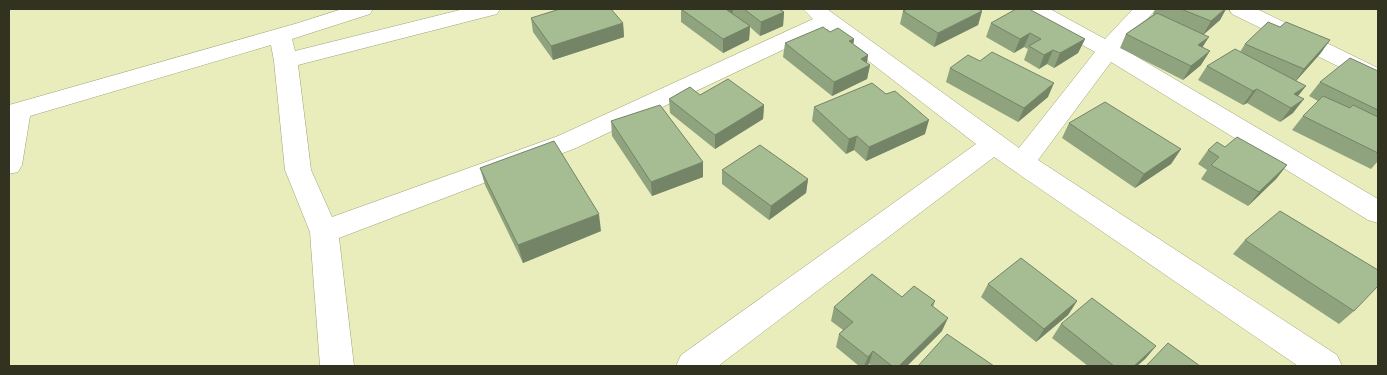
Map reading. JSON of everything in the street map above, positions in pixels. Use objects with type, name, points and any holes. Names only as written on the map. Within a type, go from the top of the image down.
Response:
[{"type":"street","points":[[283,48],[362,9]]},
{"type":"street","points":[[9,165],[14,113],[283,48],[489,9]]},
{"type":"street","points":[[1034,9],[1108,50],[1378,212]]},
{"type":"street","points":[[1022,163],[1108,50],[1145,9]]},
{"type":"street","points":[[1240,9],[1378,77]]},
{"type":"street","points":[[324,232],[567,142],[821,15],[994,144],[1325,366]]},
{"type":"street","points":[[283,48],[298,170],[324,232],[337,366]]},
{"type":"street","points":[[708,362],[994,144]]},
{"type":"building","points":[[560,9],[611,9],[623,23],[551,46],[531,18]]},
{"type":"building","points":[[681,9],[730,9],[727,10],[750,26],[723,39]]},
{"type":"building","points":[[744,9],[779,9],[784,12],[761,22]]},
{"type":"building","points":[[908,9],[978,9],[982,11],[938,33],[903,11]]},
{"type":"building","points":[[1016,9],[1029,9],[1085,39],[1060,53],[1053,50],[1044,55],[1029,46],[1041,39],[1030,33],[1020,39],[991,23]]},
{"type":"building","points":[[1181,9],[1225,9],[1211,21]]},
{"type":"building","points":[[1157,13],[1209,37],[1198,45],[1210,51],[1191,66],[1126,34]]},
{"type":"building","points":[[1268,22],[1280,27],[1286,22],[1330,40],[1304,69],[1245,44]]},
{"type":"building","points":[[823,27],[830,32],[838,28],[854,39],[849,41],[868,55],[861,59],[870,65],[834,82],[785,43]]},
{"type":"building","points":[[1235,49],[1306,86],[1294,94],[1304,99],[1291,108],[1257,89],[1253,91],[1207,66]]},
{"type":"building","points":[[992,52],[1054,83],[1024,108],[950,68],[968,55],[980,61]]},
{"type":"building","points":[[1350,58],[1378,71],[1378,110],[1320,82]]},
{"type":"building","points":[[728,79],[764,105],[715,135],[669,99],[690,87],[700,95]]},
{"type":"building","points":[[872,83],[886,94],[895,91],[929,120],[869,147],[857,136],[849,139],[814,107]]},
{"type":"building","points":[[1323,96],[1350,108],[1353,105],[1378,117],[1378,153],[1303,116]]},
{"type":"building","points":[[1105,102],[1181,149],[1144,174],[1069,123]]},
{"type":"building","points":[[660,105],[703,162],[651,182],[611,121]]},
{"type":"building","points":[[1237,137],[1287,165],[1259,192],[1211,165],[1219,157],[1208,150],[1217,142],[1225,147]]},
{"type":"building","points":[[554,141],[599,214],[518,245],[480,168]]},
{"type":"building","points":[[760,145],[808,179],[771,206],[722,170]]},
{"type":"building","points":[[1280,211],[1378,270],[1378,286],[1354,311],[1245,240]]},
{"type":"building","points":[[1021,258],[1077,301],[1044,329],[988,284]]},
{"type":"building","points":[[872,274],[902,297],[914,286],[935,301],[931,305],[948,318],[899,366],[892,366],[873,351],[868,357],[839,334],[853,322],[834,307]]},
{"type":"building","points":[[1092,298],[1156,346],[1134,366],[1114,366],[1061,324]]},
{"type":"building","points":[[947,334],[994,366],[918,366]]},
{"type":"building","points":[[1168,343],[1200,366],[1146,366]]}]
